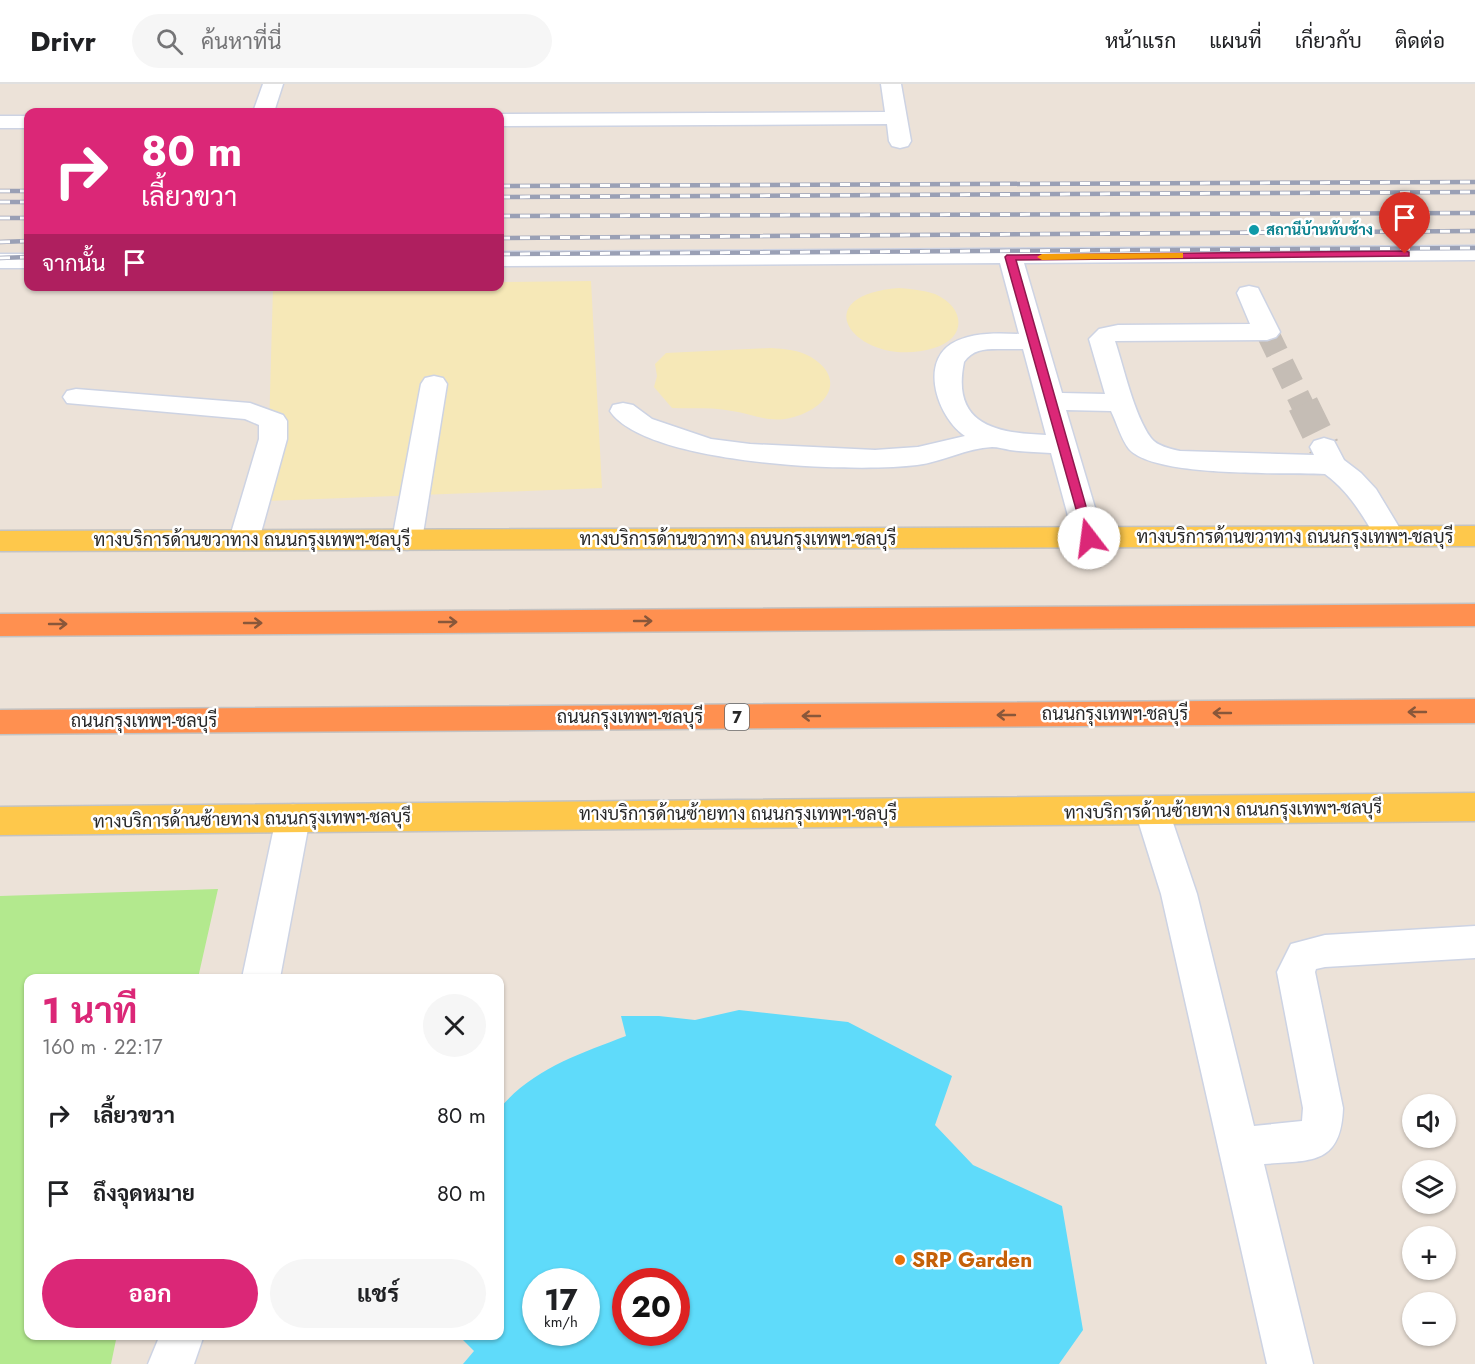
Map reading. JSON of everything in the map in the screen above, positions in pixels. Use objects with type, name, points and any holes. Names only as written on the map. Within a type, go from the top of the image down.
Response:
[{"type":"highway","points":[[0,625],[1475,615]]},
{"type":"highway","name":"ถนนกรุงเทพฯ-ชลบุรี","points":[[0,722],[1475,711]]},
{"type":"main road","name":"ทางบริการด้านขวาทาง ถนนกรุงเทพฯ-ชลบุรี","points":[[0,541],[1475,536]]},
{"type":"main road","name":"ทางบริการด้านซ้ายทาง ถนนกรุงเทพฯ-ชลบุรี","points":[[0,821],[1475,807]]},
{"type":"street","points":[[265,108],[273,84]]},
{"type":"street","points":[[891,84],[900,141]]},
{"type":"street","points":[[504,120],[897,118]]},
{"type":"street","points":[[0,122],[24,122]]},
{"type":"street","points":[[504,259],[1475,253]]},
{"type":"street","points":[[1010,257],[1089,538]]},
{"type":"street","points":[[0,261],[24,261]]},
{"type":"street","points":[[1249,293],[1266,331],[1108,334],[1102,339],[1121,403],[1140,444],[1156,454],[1180,460],[1328,456],[1366,496],[1390,537]]},
{"type":"street","points":[[1035,342],[987,341],[959,350],[952,357],[948,374],[952,398],[959,416],[969,427],[994,438],[1063,446]]},
{"type":"street","points":[[407,540],[434,384]]},
{"type":"street","points":[[76,397],[250,411],[273,421],[273,439],[244,540]]},
{"type":"street","points":[[1051,401],[1121,403]]},
{"type":"street","points":[[623,411],[642,425],[666,434],[708,447],[750,453],[876,459],[918,456],[994,438]]},
{"type":"street","points":[[1152,811],[1179,894],[1290,1364]]},
{"type":"street","points":[[262,974],[293,818]]},
{"type":"street","points":[[1239,1147],[1311,1141],[1322,1128],[1323,1108],[1296,972],[1304,955],[1325,951],[1475,942]]},
{"type":"street","points":[[171,1364],[180,1340]]},
{"type":"green space","points":[[218,889],[199,974],[24,974],[24,1340],[116,1340],[111,1364],[0,1364],[0,896]]},
{"type":"sand","points":[[591,281],[602,488],[267,501],[273,291],[504,291],[504,282]]},
{"type":"sand","points":[[899,288],[935,294],[945,300],[957,314],[959,322],[953,337],[934,348],[907,352],[884,349],[864,341],[851,330],[846,317],[852,304],[869,294]]},
{"type":"sand","points":[[771,348],[802,353],[823,366],[829,376],[828,394],[813,409],[790,418],[774,419],[725,410],[672,408],[654,387],[657,376],[655,364],[666,353]]},
{"type":"water","points":[[739,1010],[848,1022],[952,1076],[935,1125],[973,1165],[1062,1206],[1083,1330],[1059,1364],[463,1364],[474,1351],[463,1340],[504,1340],[504,1104],[527,1083],[558,1064],[626,1036],[621,1016],[659,1016],[695,1020]]},
{"type":"tunnel","points":[[1267,332],[1303,406]]},
{"type":"tunnel","points":[[1303,404],[1324,447]]},
{"type":"railway","points":[[504,186],[1475,182]]},
{"type":"railway","points":[[0,191],[24,191]]},
{"type":"railway","points":[[504,197],[1475,192]]},
{"type":"railway","points":[[0,202],[24,202]]},
{"type":"railway","points":[[504,216],[1475,213]]},
{"type":"railway","points":[[0,218],[24,218]]},
{"type":"railway","points":[[504,238],[1475,231]]},
{"type":"railway","points":[[0,242],[24,241]]},
{"type":"railway","points":[[504,254],[1475,248]]},
{"type":"railway","points":[[0,258],[24,257]]},
{"type":"slow traffic","points":[[1042,257],[1180,256]]},
{"type":"place","name":"สถานีบ้านทับช้าง","points":[[1254,230]]},
{"type":"place","name":"SRP Garden","points":[[900,1260]]},
{"type":"route","points":[[1089,538],[1010,257],[1405,254]]}]
